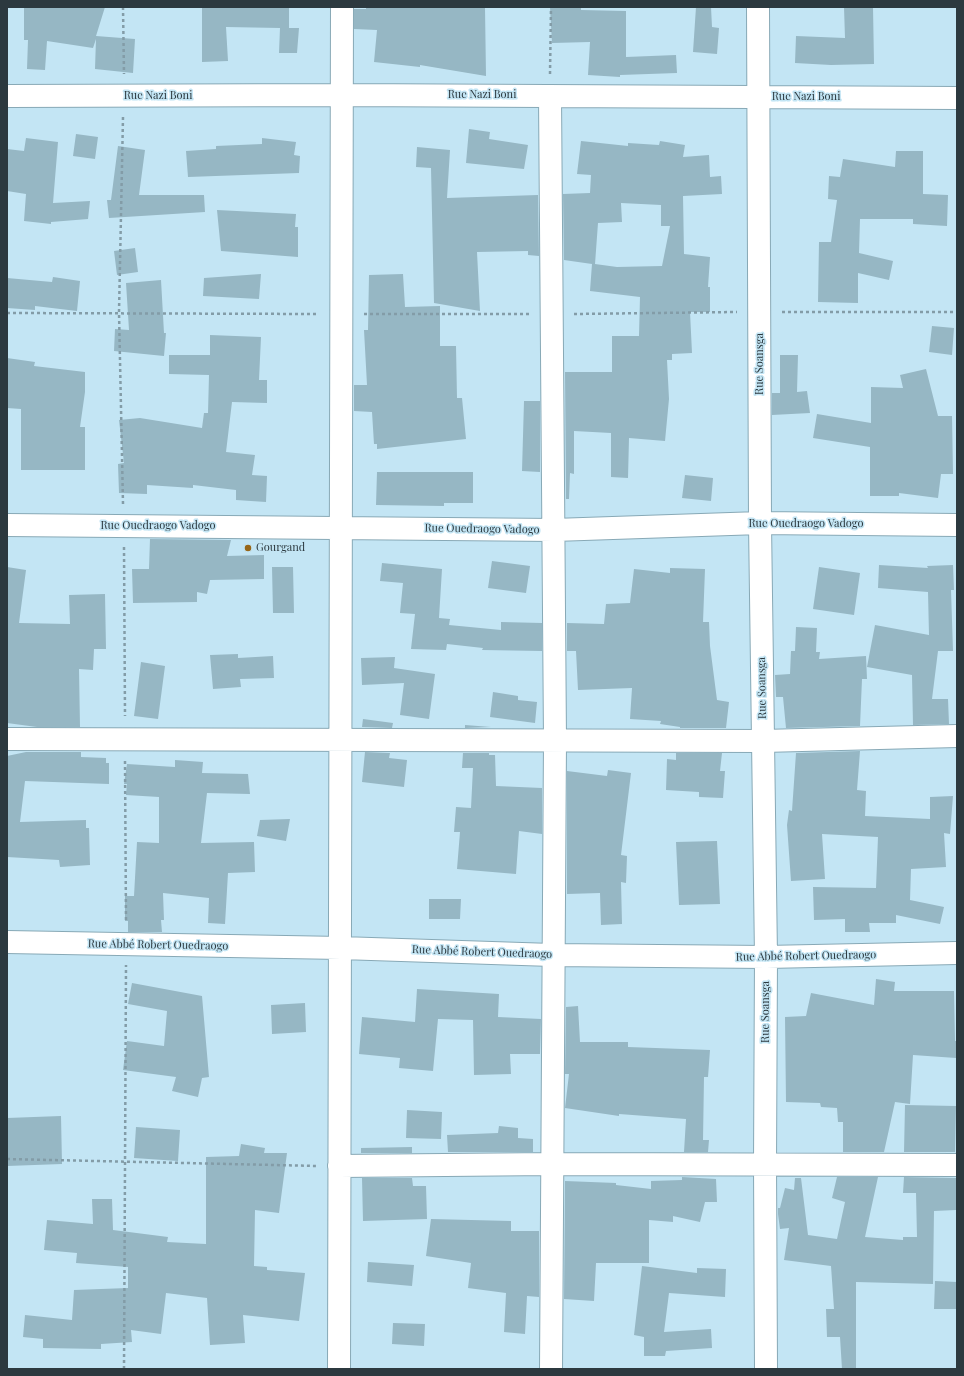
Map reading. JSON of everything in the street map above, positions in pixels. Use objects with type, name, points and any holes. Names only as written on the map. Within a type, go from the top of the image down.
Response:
[{"type":"street","points":[[339,1369],[342,7]]},
{"type":"street","name":"Rue Soansga","points":[[758,7],[760,523],[766,957],[764,1164],[766,1369]]},
{"type":"street","name":"Rue Nazi Boni","points":[[7,96],[342,95],[957,98]]},
{"type":"street","points":[[550,96],[553,314],[555,741],[552,955],[551,1369]]},
{"type":"street","name":"Rue Ouedraogo Vadogo","points":[[7,525],[554,530],[760,523],[957,525]]},
{"type":"street","points":[[7,739],[126,738],[763,742],[957,736]]},
{"type":"street","name":"Rue Abbé Robert Ouedraogo","points":[[7,942],[341,948],[552,955],[766,957],[957,953]]},
{"type":"street","points":[[339,1166],[551,1164],[957,1165]]},
{"type":"path","points":[[123,7],[124,96],[119,312],[124,526],[126,738],[124,1369]]},
{"type":"path","points":[[550,96],[551,7]]},
{"type":"path","points":[[7,313],[119,312],[553,314],[957,312]]},
{"type":"path","points":[[7,1159],[125,1163],[339,1166]]},
{"type":"building","points":[[24,7],[105,7],[96,36],[135,39],[133,73],[95,69],[96,39],[93,48],[47,41],[45,70],[27,69],[28,40],[24,40]]},
{"type":"building","points":[[202,7],[289,7],[289,28],[299,28],[297,53],[279,53],[280,28],[226,27],[228,61],[202,62]]},
{"type":"building","points":[[366,7],[485,8],[486,76],[420,65],[420,67],[374,62],[377,30],[354,29],[354,9],[366,9]]},
{"type":"building","points":[[550,7],[581,7],[581,10],[626,11],[626,57],[676,55],[677,73],[620,75],[620,77],[588,75],[590,42],[552,43]]},
{"type":"building","points":[[696,7],[711,7],[712,27],[719,28],[717,54],[693,52]]},
{"type":"building","points":[[844,7],[873,7],[874,64],[831,65],[795,63],[796,36],[845,38]]},
{"type":"building","points":[[469,129],[490,132],[489,139],[528,145],[524,169],[466,163]]},
{"type":"building","points":[[76,134],[98,137],[95,159],[73,156]]},
{"type":"building","points":[[26,138],[58,142],[53,203],[90,201],[88,219],[51,222],[51,224],[24,221],[26,194],[7,191],[7,149],[24,151]]},
{"type":"building","points":[[262,138],[296,142],[294,155],[300,156],[299,173],[188,177],[186,151],[216,149],[216,146],[262,144]]},
{"type":"building","points":[[581,141],[628,146],[628,143],[659,145],[660,141],[685,145],[683,157],[709,155],[710,177],[721,176],[722,194],[683,196],[684,254],[710,257],[708,287],[710,287],[710,312],[690,312],[692,353],[672,354],[672,360],[667,360],[669,399],[665,441],[629,438],[628,478],[611,477],[611,433],[574,431],[574,474],[570,473],[569,499],[566,499],[565,372],[612,372],[612,336],[639,336],[640,297],[590,291],[592,264],[564,260],[563,194],[590,193],[591,175],[577,174]],"holes":[[[621,203],[661,205],[661,226],[670,226],[662,266],[617,267],[595,264],[598,223],[622,222]]]},
{"type":"building","points":[[118,146],[145,150],[139,195],[204,195],[205,212],[109,218],[107,200],[111,200]]},
{"type":"building","points":[[417,147],[450,150],[447,198],[538,195],[539,256],[528,255],[528,251],[477,252],[480,311],[434,303],[431,168],[416,167]]},
{"type":"building","points":[[896,151],[923,151],[923,194],[948,195],[947,226],[913,224],[913,219],[860,219],[859,253],[893,261],[889,280],[858,273],[858,303],[818,302],[819,242],[831,242],[837,200],[828,199],[829,176],[840,177],[843,159],[895,167]]},
{"type":"building","points":[[217,210],[296,214],[295,227],[298,227],[298,257],[221,251]]},
{"type":"building","points":[[135,248],[138,272],[117,275],[114,251]]},
{"type":"building","points":[[261,274],[259,299],[203,296],[204,278]]},
{"type":"building","points":[[403,274],[405,307],[440,306],[440,346],[456,346],[457,398],[462,398],[466,439],[377,449],[377,444],[374,444],[372,412],[354,411],[354,385],[367,385],[364,330],[368,330],[369,275]]},
{"type":"building","points":[[53,277],[80,281],[77,311],[35,306],[35,310],[7,308],[7,278],[52,282]]},
{"type":"building","points":[[161,280],[164,333],[166,333],[164,356],[114,351],[115,329],[129,330],[126,283]]},
{"type":"building","points":[[932,326],[954,328],[952,355],[929,352]]},
{"type":"building","points":[[210,335],[261,337],[259,380],[267,380],[267,403],[232,402],[226,452],[255,455],[252,475],[267,476],[266,502],[236,500],[236,490],[193,485],[193,488],[147,485],[147,494],[119,493],[118,464],[124,463],[119,420],[140,418],[202,428],[204,413],[208,413],[209,375],[169,374],[169,355],[210,355]]},
{"type":"building","points":[[780,355],[798,355],[797,392],[807,391],[810,413],[772,415],[772,393],[780,393]]},
{"type":"building","points":[[7,358],[35,362],[34,366],[85,372],[85,392],[80,427],[85,427],[85,470],[21,470],[21,409],[7,408]]},
{"type":"building","points":[[926,369],[938,416],[952,416],[953,474],[941,474],[938,498],[899,493],[899,496],[870,496],[870,447],[813,438],[817,414],[871,423],[871,387],[903,388],[900,375]]},
{"type":"building","points":[[524,401],[540,401],[540,472],[522,471]]},
{"type":"building","points":[[377,472],[473,472],[473,503],[444,503],[444,506],[376,505]]},
{"type":"building","points":[[685,475],[713,478],[711,501],[682,498]]},
{"type":"building","points":[[150,539],[231,540],[227,556],[264,555],[264,579],[210,580],[207,594],[197,592],[197,602],[133,603],[132,569],[149,569]]},
{"type":"building","points":[[492,561],[530,566],[526,593],[488,588]]},
{"type":"building","points":[[382,563],[442,569],[439,618],[450,619],[449,625],[501,630],[501,622],[542,623],[542,651],[482,650],[483,648],[447,644],[446,650],[411,649],[415,614],[400,613],[403,583],[380,581]]},
{"type":"building","points":[[879,565],[928,568],[927,566],[953,565],[954,590],[951,590],[953,651],[938,651],[932,699],[948,699],[949,724],[913,725],[912,675],[867,667],[875,625],[929,635],[928,592],[878,588]]},
{"type":"building","points":[[7,567],[26,570],[19,623],[70,624],[69,595],[105,594],[106,649],[94,649],[93,670],[79,669],[80,727],[37,727],[7,723]]},
{"type":"building","points":[[272,567],[293,567],[294,613],[273,613]]},
{"type":"building","points":[[819,567],[860,573],[854,615],[813,609]]},
{"type":"building","points":[[670,568],[705,569],[703,622],[709,622],[710,646],[717,700],[729,702],[726,728],[680,728],[660,724],[661,721],[630,719],[632,688],[578,690],[576,651],[567,651],[567,623],[604,624],[606,604],[630,603],[634,569],[670,573]]},
{"type":"building","points":[[796,627],[817,628],[816,652],[820,652],[819,659],[866,656],[867,679],[862,679],[860,726],[786,728],[783,697],[776,697],[775,675],[790,674],[791,651],[795,651]]},
{"type":"building","points":[[238,654],[238,658],[273,656],[274,678],[240,679],[241,687],[213,689],[210,655]]},
{"type":"building","points":[[395,657],[394,668],[435,674],[429,719],[400,715],[404,683],[362,685],[361,658]]},
{"type":"building","points":[[141,662],[165,666],[158,719],[134,716]]},
{"type":"building","points":[[493,692],[518,696],[518,700],[537,702],[535,723],[490,717]]},
{"type":"building","points":[[363,719],[393,723],[392,728],[362,727]]},
{"type":"building","points":[[465,725],[491,727],[465,728]]},
{"type":"building","points":[[860,751],[857,790],[866,791],[865,816],[930,819],[930,797],[953,796],[950,834],[944,833],[946,867],[911,869],[910,900],[944,907],[940,924],[896,915],[896,923],[869,923],[870,932],[845,932],[845,919],[814,920],[813,887],[876,888],[878,837],[822,834],[825,879],[791,881],[787,825],[789,810],[792,811],[796,753]]},
{"type":"building","points":[[26,752],[81,752],[81,757],[106,758],[106,763],[109,763],[109,784],[25,781],[20,822],[86,820],[86,828],[89,828],[90,865],[60,867],[59,860],[7,857],[7,756]]},
{"type":"building","points":[[365,752],[390,753],[389,758],[407,760],[404,787],[362,782]]},
{"type":"building","points":[[463,753],[489,753],[489,755],[495,755],[496,786],[542,788],[542,834],[519,831],[516,874],[457,869],[460,832],[454,832],[456,807],[471,808],[473,768],[462,768]]},
{"type":"building","points":[[676,753],[722,753],[720,771],[725,771],[723,798],[699,797],[699,792],[666,790],[667,759],[676,760]]},
{"type":"building","points":[[175,760],[203,762],[202,773],[248,774],[250,794],[207,793],[201,843],[254,842],[255,872],[228,873],[225,924],[208,923],[209,898],[163,893],[164,920],[161,920],[162,932],[128,932],[128,921],[125,921],[125,896],[134,896],[137,842],[159,843],[159,797],[126,795],[127,784],[124,784],[127,764],[175,767]]},
{"type":"building","points":[[608,770],[631,773],[621,855],[627,856],[626,883],[621,882],[622,924],[601,925],[600,893],[567,894],[567,771],[607,776]]},
{"type":"building","points":[[290,819],[286,841],[257,836],[260,820]]},
{"type":"building","points":[[717,841],[720,904],[679,905],[676,842]]},
{"type":"building","points":[[429,899],[461,899],[460,919],[429,919]]},
{"type":"building","points":[[876,979],[895,982],[894,991],[954,991],[955,1041],[957,1041],[956,1058],[913,1055],[910,1104],[895,1102],[884,1152],[843,1152],[843,1122],[838,1122],[837,1108],[821,1107],[820,1103],[786,1102],[785,1017],[806,1016],[811,993],[874,1005]]},
{"type":"building","points":[[132,983],[202,996],[209,1077],[202,1078],[198,1097],[172,1091],[176,1077],[123,1070],[127,1041],[164,1046],[167,1011],[128,1004]]},
{"type":"building","points":[[417,989],[499,994],[498,1017],[541,1019],[540,1054],[510,1054],[511,1074],[474,1075],[473,1020],[438,1019],[433,1071],[399,1068],[400,1058],[359,1054],[362,1017],[415,1022]]},
{"type":"building","points":[[305,1003],[306,1032],[272,1034],[271,1005]]},
{"type":"building","points":[[578,1006],[580,1042],[628,1042],[628,1047],[710,1050],[708,1077],[704,1077],[703,1140],[709,1140],[708,1152],[684,1152],[686,1119],[619,1114],[619,1116],[565,1108],[569,1074],[565,1074],[566,1007]]},
{"type":"building","points":[[905,1105],[956,1106],[955,1152],[904,1152]]},
{"type":"building","points":[[407,1110],[442,1112],[441,1139],[406,1138]]},
{"type":"building","points":[[61,1116],[62,1164],[7,1166],[7,1118]]},
{"type":"building","points":[[499,1126],[518,1128],[518,1138],[533,1139],[533,1152],[448,1152],[447,1135],[498,1133]]},
{"type":"building","points":[[136,1127],[180,1130],[178,1161],[134,1158]]},
{"type":"building","points":[[241,1144],[265,1148],[264,1153],[287,1153],[279,1213],[255,1210],[254,1266],[267,1267],[267,1270],[305,1273],[299,1321],[243,1315],[245,1343],[210,1345],[207,1298],[166,1293],[161,1334],[131,1330],[132,1342],[101,1344],[101,1349],[43,1348],[43,1339],[23,1337],[25,1315],[72,1320],[74,1290],[128,1288],[128,1267],[76,1263],[77,1253],[44,1250],[47,1220],[93,1224],[92,1199],[112,1199],[113,1230],[168,1237],[167,1242],[206,1244],[206,1157],[239,1156]]},
{"type":"building","points":[[412,1147],[412,1153],[361,1153],[361,1148]]},
{"type":"building","points":[[682,1177],[716,1179],[717,1202],[705,1202],[700,1222],[673,1216],[673,1222],[649,1220],[649,1263],[596,1263],[594,1301],[564,1299],[565,1181],[616,1183],[616,1185],[651,1189],[651,1181],[682,1180]]},
{"type":"building","points":[[837,1177],[878,1177],[865,1237],[903,1240],[903,1237],[917,1237],[916,1193],[903,1193],[904,1177],[956,1178],[956,1210],[934,1211],[933,1284],[856,1282],[856,1369],[842,1369],[840,1337],[827,1337],[826,1309],[834,1309],[831,1266],[784,1260],[789,1228],[780,1229],[778,1214],[778,1208],[780,1208],[785,1188],[794,1190],[795,1178],[801,1178],[808,1235],[837,1239],[845,1202],[832,1198]]},
{"type":"building","points":[[362,1178],[412,1178],[413,1186],[426,1186],[427,1219],[363,1221]]},
{"type":"building","points":[[431,1219],[511,1221],[511,1231],[539,1231],[539,1297],[527,1296],[525,1334],[504,1332],[506,1293],[468,1288],[471,1263],[426,1256]]},
{"type":"building","points":[[368,1262],[414,1265],[412,1286],[367,1282]]},
{"type":"building","points":[[642,1266],[697,1273],[697,1268],[726,1269],[725,1297],[669,1293],[664,1332],[711,1329],[712,1348],[666,1351],[665,1356],[644,1356],[644,1337],[634,1335]]},
{"type":"building","points":[[935,1281],[957,1282],[957,1309],[934,1309]]},
{"type":"building","points":[[393,1323],[425,1324],[424,1346],[392,1344]]},
{"type":"place","name":"Gourgand","points":[[248,548]]}]
